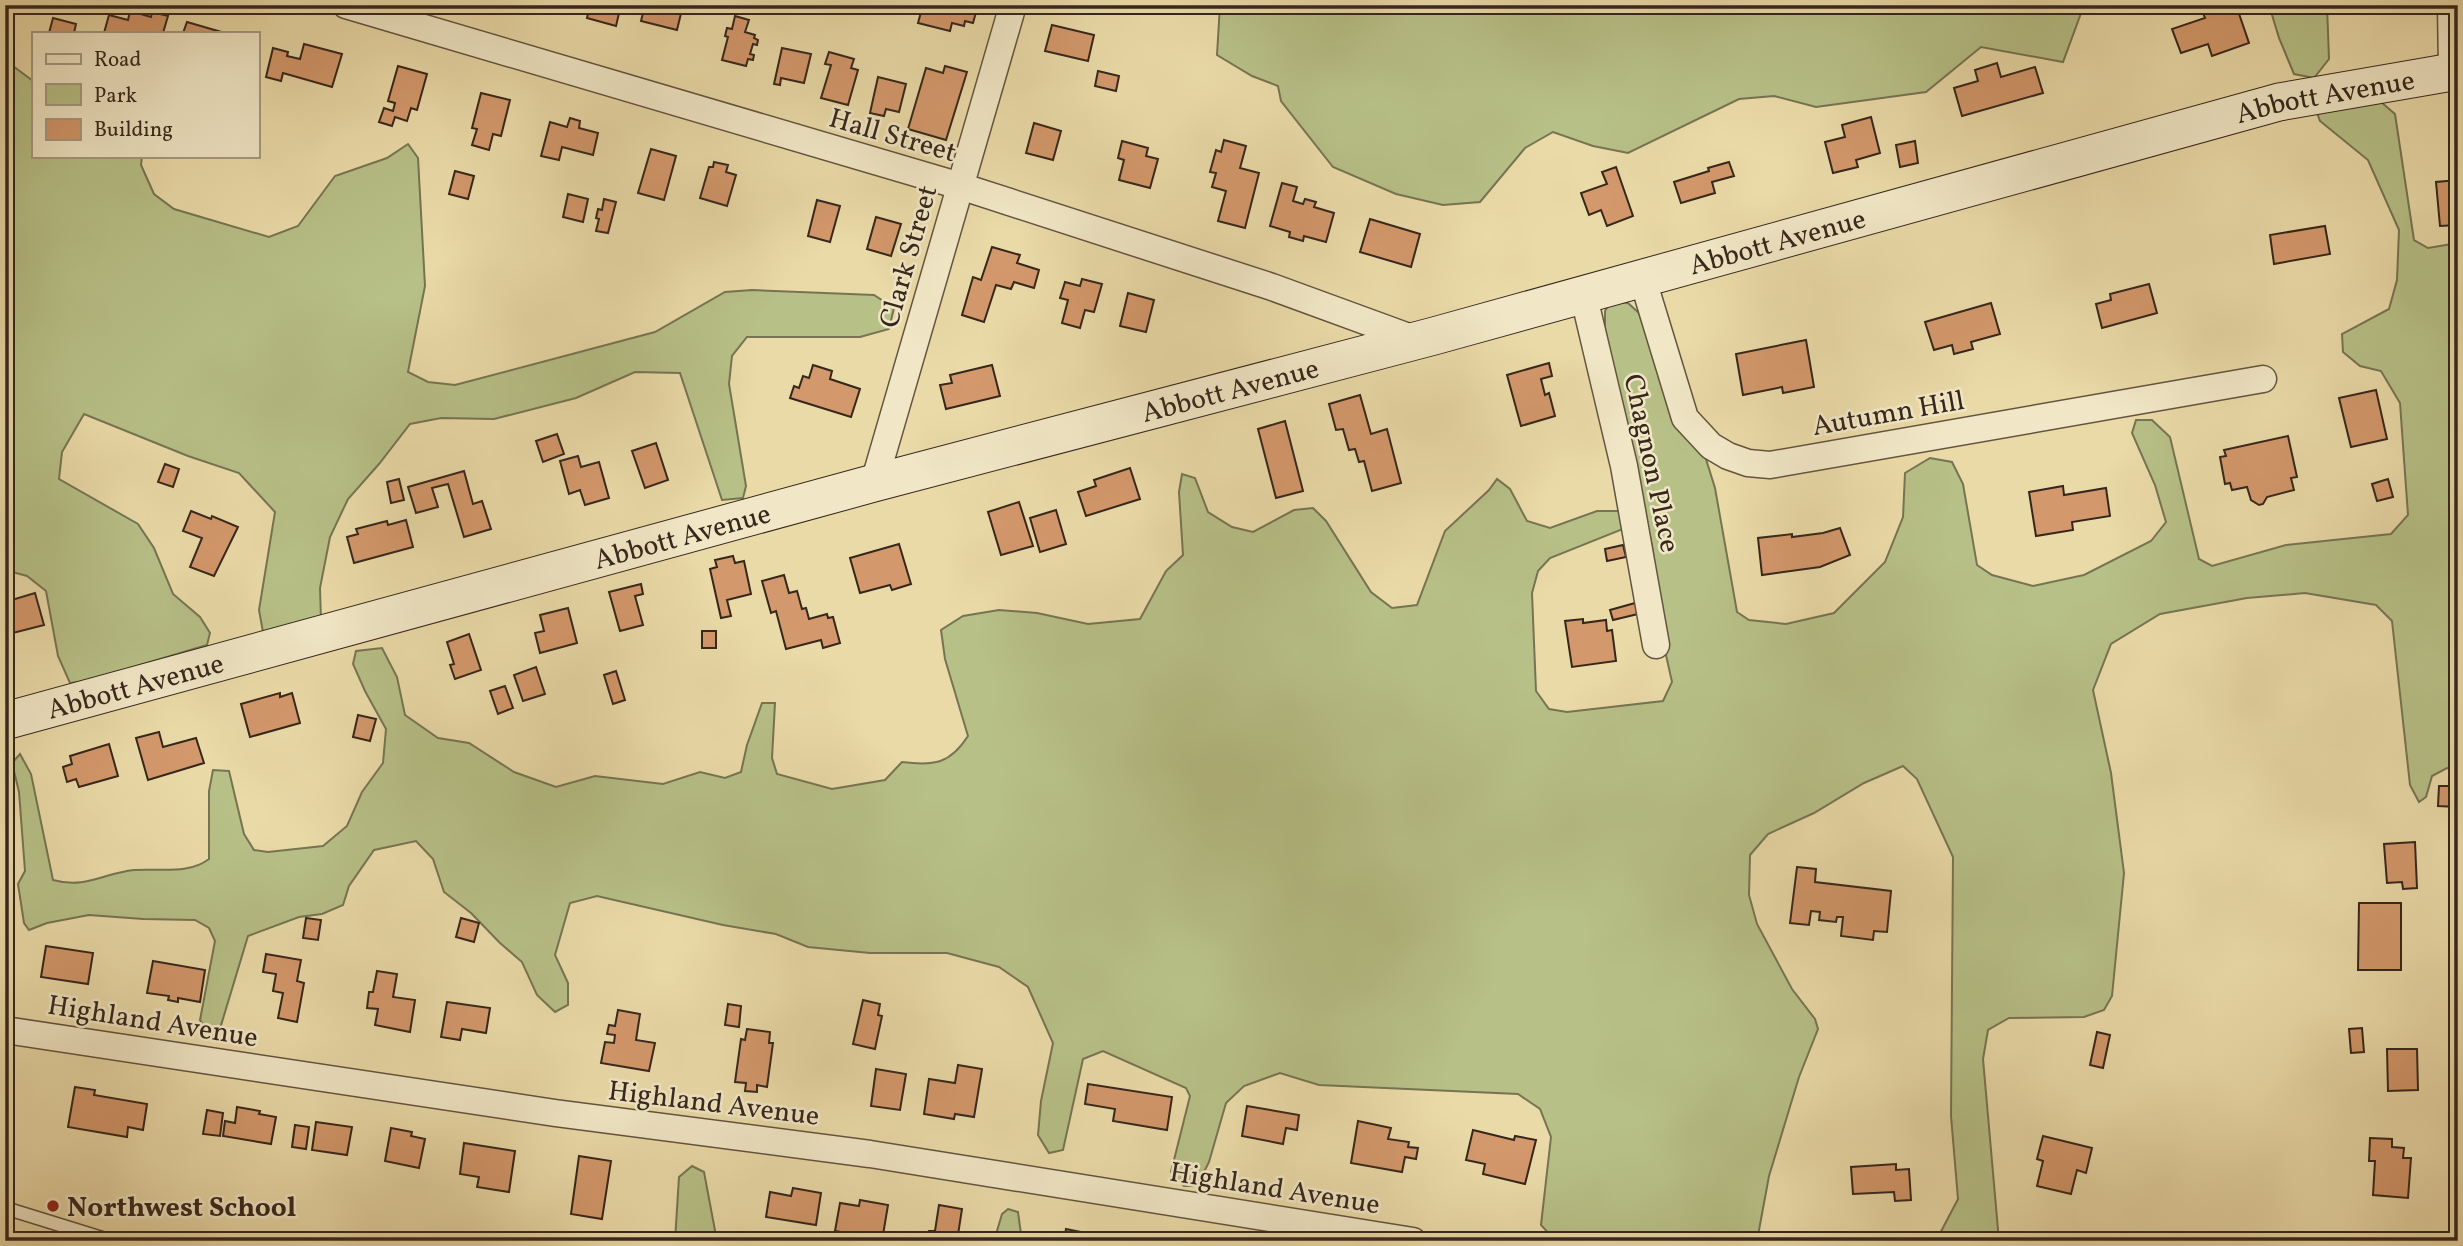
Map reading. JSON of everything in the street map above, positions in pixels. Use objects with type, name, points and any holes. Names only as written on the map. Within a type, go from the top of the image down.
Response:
[{"type":"street","name":"Hall Street","points":[[346,5],[960,186],[1272,287],[1418,340]]},
{"type":"street","name":"Clark Street","points":[[874,483],[1013,5]]},
{"type":"street","points":[[2451,5],[2455,71]]},
{"type":"street","name":"Abbott Avenue","points":[[5,721],[874,483],[1418,340],[2279,102],[2455,71]]},
{"type":"street","name":"Autumn Hill","points":[[1642,277],[1685,418],[1711,446],[1748,463],[1770,465],[2263,379]]},
{"type":"street","name":"Chagnon Place","points":[[1583,293],[1624,466],[1656,645]]},
{"type":"street","name":"Highland Avenue","points":[[5,1030],[555,1113],[870,1154],[1413,1241]]},
{"type":"lane","points":[[5,1208],[103,1240]]},
{"type":"green space","points":[[1220,5],[2084,5],[2063,62],[1981,47],[1926,92],[1816,107],[1774,96],[1739,99],[1628,153],[1593,146],[1553,132],[1525,148],[1480,202],[1443,205],[1396,194],[1333,167],[1281,101],[1278,86],[1252,76],[1217,55]]},
{"type":"green space","points":[[2269,5],[2327,5],[2329,59],[2314,78],[2294,74]]},
{"type":"green space","points":[[5,60],[32,80],[32,158],[142,158],[141,165],[154,194],[174,209],[269,237],[298,226],[335,176],[387,158],[408,144],[418,158],[425,286],[408,372],[428,382],[455,385],[655,332],[725,292],[752,290],[874,295],[894,308],[889,329],[860,337],[747,337],[732,356],[729,384],[746,486],[743,498],[722,500],[680,373],[635,372],[576,398],[494,419],[441,418],[410,424],[348,499],[330,537],[320,588],[321,620],[263,632],[259,610],[275,512],[239,473],[188,456],[84,414],[62,452],[59,479],[138,524],[154,548],[173,594],[200,617],[210,633],[207,645],[87,681],[70,683],[58,656],[46,591],[27,576],[5,570]]},
{"type":"green space","points":[[2381,102],[2395,114],[2414,240],[2428,248],[2458,243],[2458,769],[2447,768],[2432,776],[2426,797],[2419,802],[2410,785],[2392,621],[2376,605],[2305,593],[2247,598],[2160,614],[2111,644],[2093,690],[2111,773],[2124,873],[2112,996],[2104,1010],[2084,1017],[2009,1018],[1988,1030],[1983,1059],[1999,1241],[1936,1241],[1958,1199],[1951,1116],[1953,857],[1917,779],[1903,766],[1864,783],[1814,813],[1768,834],[1750,855],[1749,895],[1757,924],[1792,989],[1815,1019],[1818,1029],[1799,1077],[1769,1176],[1757,1241],[1564,1241],[1551,1236],[1541,1225],[1551,1137],[1540,1109],[1518,1094],[1319,1085],[1280,1073],[1244,1086],[1226,1103],[1209,1162],[1197,1186],[1184,1186],[1171,1172],[1190,1096],[1186,1088],[1103,1051],[1083,1059],[1063,1150],[1049,1153],[1038,1135],[1041,1101],[1053,1043],[1028,987],[999,967],[947,953],[870,953],[808,947],[776,934],[723,925],[597,896],[570,903],[555,955],[568,983],[568,1005],[555,1012],[537,995],[522,962],[471,913],[444,892],[433,859],[416,841],[374,850],[349,886],[343,905],[322,914],[299,917],[248,936],[219,1032],[210,1035],[200,1020],[215,941],[209,928],[195,920],[89,915],[47,923],[29,930],[24,923],[18,884],[25,871],[19,792],[12,763],[20,754],[31,774],[53,880],[75,883],[134,870],[183,869],[209,859],[209,791],[213,770],[229,771],[244,834],[254,850],[268,852],[323,846],[347,826],[362,792],[383,763],[386,729],[353,664],[356,651],[382,648],[397,677],[405,715],[438,738],[469,743],[514,772],[556,787],[595,776],[663,784],[700,772],[725,778],[741,772],[747,745],[762,703],[775,703],[772,758],[777,774],[832,789],[885,780],[902,762],[923,764],[948,758],[968,736],[945,659],[941,630],[963,616],[999,610],[1037,613],[1088,624],[1140,619],[1166,571],[1183,555],[1179,492],[1182,474],[1195,478],[1208,512],[1232,527],[1253,532],[1294,510],[1313,508],[1326,521],[1371,592],[1392,608],[1417,605],[1445,531],[1489,490],[1497,479],[1510,489],[1527,521],[1550,528],[1597,511],[1619,511],[1623,529],[1550,558],[1538,571],[1532,593],[1536,691],[1549,709],[1567,712],[1663,701],[1672,682],[1652,546],[1605,335],[1605,311],[1611,301],[1628,303],[1639,313],[1668,400],[1705,456],[1715,488],[1737,612],[1749,620],[1786,624],[1834,613],[1885,562],[1903,517],[1905,473],[1930,458],[1952,462],[1963,484],[1977,565],[1992,575],[2033,586],[2084,575],[2151,541],[2166,522],[2155,485],[2132,433],[2136,420],[2152,420],[2170,437],[2199,559],[2212,566],[2286,545],[2391,534],[2408,515],[2400,403],[2381,371],[2360,366],[2343,352],[2342,334],[2389,309],[2397,280],[2399,230],[2368,160],[2320,121],[2316,110]]},
{"type":"green space","points":[[692,1166],[704,1172],[717,1241],[675,1241],[679,1177]]},
{"type":"green space","points":[[1008,1209],[1018,1212],[1022,1241],[994,1241],[1002,1214]]},
{"type":"building","points":[[590,5],[621,5],[616,26],[587,18]]},
{"type":"building","points":[[645,5],[683,5],[677,30],[641,21]]},
{"type":"building","points":[[923,5],[978,5],[973,23],[965,21],[964,26],[952,23],[950,31],[918,23]]},
{"type":"building","points":[[2208,5],[2236,5],[2249,43],[2212,56],[2208,44],[2181,53],[2172,29],[2205,18],[2203,13],[2210,11]]},
{"type":"building","points":[[130,11],[151,17],[152,12],[168,16],[163,32],[104,32],[109,15],[128,20]]},
{"type":"building","points":[[735,16],[749,20],[745,32],[755,35],[754,38],[758,40],[757,45],[753,44],[750,54],[754,55],[753,60],[748,59],[746,66],[722,60],[728,37],[725,36],[727,28],[732,29]]},
{"type":"building","points":[[53,18],[76,24],[74,32],[49,32]]},
{"type":"building","points":[[187,22],[222,32],[183,32]]},
{"type":"building","points":[[1052,25],[1094,35],[1088,61],[1045,51]]},
{"type":"building","points":[[304,44],[342,54],[332,87],[283,73],[281,81],[266,77],[273,48],[288,52],[287,56],[300,59]]},
{"type":"building","points":[[782,48],[811,54],[804,83],[781,78],[780,85],[774,84]]},
{"type":"building","points":[[829,52],[854,59],[851,68],[858,70],[848,105],[821,98],[831,65],[825,64]]},
{"type":"building","points":[[1997,63],[2001,77],[2035,67],[2043,93],[1962,116],[1954,88],[1978,81],[1975,70]]},
{"type":"building","points":[[398,66],[427,74],[417,110],[411,108],[407,121],[395,117],[392,126],[379,122],[384,108],[393,111],[395,103],[388,101]]},
{"type":"building","points":[[945,66],[967,72],[946,140],[908,129],[926,68],[943,73]]},
{"type":"building","points":[[1098,71],[1119,76],[1116,91],[1095,86]]},
{"type":"building","points":[[878,77],[906,84],[899,112],[886,109],[884,116],[870,113]]},
{"type":"building","points":[[481,93],[510,100],[501,136],[493,134],[489,150],[472,145],[477,129],[472,128]]},
{"type":"building","points":[[1871,117],[1880,153],[1856,160],[1858,167],[1833,173],[1825,142],[1845,137],[1842,125]]},
{"type":"building","points":[[570,118],[580,121],[579,128],[598,133],[593,155],[562,147],[559,160],[541,156],[550,122],[567,127]]},
{"type":"building","points":[[1034,123],[1061,131],[1053,160],[1026,153]]},
{"type":"building","points":[[1224,140],[1246,146],[1240,168],[1259,173],[1245,228],[1218,221],[1226,191],[1212,187],[1216,173],[1210,172],[1216,150],[1221,152]]},
{"type":"building","points":[[1122,141],[1148,148],[1146,156],[1158,159],[1150,188],[1119,180],[1124,160],[1118,158]]},
{"type":"building","points":[[1915,141],[1918,163],[1900,167],[1896,145]]},
{"type":"building","points":[[651,149],[676,156],[664,200],[638,193]]},
{"type":"building","points":[[714,162],[728,165],[726,172],[736,175],[727,206],[700,198],[709,167],[713,167]]},
{"type":"building","points":[[1729,162],[1734,176],[1712,182],[1715,193],[1681,203],[1674,182]]},
{"type":"building","points":[[1616,167],[1633,216],[1607,226],[1601,210],[1589,215],[1581,193],[1607,184],[1602,172]]},
{"type":"building","points":[[455,171],[474,176],[468,199],[449,194]]},
{"type":"building","points":[[2458,180],[2458,225],[2440,226],[2436,182]]},
{"type":"building","points":[[1282,183],[1297,187],[1293,201],[1303,204],[1305,199],[1316,202],[1314,207],[1334,213],[1326,242],[1304,236],[1303,241],[1289,237],[1290,232],[1270,226]]},
{"type":"building","points":[[568,194],[588,199],[583,222],[563,217]]},
{"type":"building","points":[[604,199],[616,202],[608,233],[596,231],[598,209],[602,210]]},
{"type":"building","points":[[817,200],[840,206],[830,242],[808,236]]},
{"type":"building","points":[[876,217],[901,224],[891,256],[867,249]]},
{"type":"building","points":[[1370,219],[1420,234],[1411,267],[1360,252]]},
{"type":"building","points":[[2325,226],[2330,254],[2274,264],[2270,235]]},
{"type":"building","points":[[992,247],[1020,255],[1017,263],[1039,270],[1034,288],[1014,282],[1011,289],[996,285],[984,322],[962,315],[973,277],[981,280]]},
{"type":"building","points":[[1082,279],[1102,284],[1094,312],[1085,310],[1080,328],[1062,323],[1068,300],[1060,298],[1065,282],[1080,286]]},
{"type":"building","points":[[2149,284],[2157,313],[2102,328],[2096,304],[2111,300],[2110,294]]},
{"type":"building","points":[[1128,293],[1154,300],[1146,332],[1120,326]]},
{"type":"building","points":[[1991,303],[2000,334],[1971,342],[1973,349],[1954,354],[1952,345],[1934,350],[1925,322]]},
{"type":"building","points":[[1806,340],[1814,387],[1783,393],[1782,387],[1743,395],[1736,354]]},
{"type":"building","points":[[1549,363],[1552,376],[1541,379],[1545,395],[1549,393],[1555,416],[1521,426],[1507,375]]},
{"type":"building","points":[[813,365],[832,371],[830,379],[860,389],[851,417],[790,398],[794,386],[799,388],[803,376],[809,378]]},
{"type":"building","points":[[992,365],[1000,396],[946,409],[940,385],[952,383],[950,375]]},
{"type":"building","points":[[2376,390],[2387,439],[2351,447],[2339,398]]},
{"type":"building","points":[[1360,395],[1371,434],[1387,429],[1401,483],[1372,491],[1364,461],[1359,462],[1355,449],[1349,450],[1343,429],[1336,430],[1329,404]]},
{"type":"building","points":[[1285,421],[1303,491],[1276,498],[1258,429]]},
{"type":"building","points":[[557,434],[564,454],[543,462],[536,441]]},
{"type":"building","points":[[2288,436],[2297,477],[2291,478],[2294,490],[2267,497],[2263,504],[2259,505],[2251,500],[2247,487],[2232,490],[2230,483],[2225,484],[2220,457],[2226,456],[2224,450]]},
{"type":"building","points":[[656,443],[668,480],[645,488],[632,451]]},
{"type":"building","points":[[578,456],[581,467],[599,462],[609,498],[585,505],[580,490],[569,494],[560,461]]},
{"type":"building","points":[[165,464],[179,469],[173,487],[158,482]]},
{"type":"building","points":[[1130,468],[1140,499],[1086,516],[1078,492],[1096,486],[1094,480]]},
{"type":"building","points":[[464,471],[473,504],[482,501],[491,529],[464,537],[448,484],[432,488],[438,507],[416,513],[408,487]]},
{"type":"building","points":[[399,479],[404,500],[391,503],[387,482]]},
{"type":"building","points":[[2388,479],[2393,497],[2377,501],[2372,484]]},
{"type":"building","points":[[2063,486],[2064,495],[2106,488],[2110,516],[2072,522],[2073,530],[2036,536],[2029,492]]},
{"type":"building","points":[[1019,502],[1033,546],[1001,555],[988,512]]},
{"type":"building","points":[[1056,510],[1066,544],[1040,552],[1030,518]]},
{"type":"building","points":[[191,511],[238,527],[214,576],[190,567],[202,538],[183,531]]},
{"type":"building","points":[[406,520],[413,547],[354,563],[347,537],[358,534],[356,529],[387,521],[388,525]]},
{"type":"building","points":[[1840,528],[1850,555],[1820,567],[1762,575],[1758,538],[1792,534],[1792,537]]},
{"type":"building","points":[[899,544],[911,584],[892,590],[890,585],[860,593],[850,558]]},
{"type":"building","points":[[1623,545],[1626,557],[1607,561],[1605,549]]},
{"type":"building","points":[[733,556],[735,563],[744,561],[751,594],[727,600],[731,616],[721,618],[710,569],[717,567],[715,560]]},
{"type":"building","points":[[784,575],[789,593],[797,591],[802,609],[806,608],[809,619],[827,614],[828,618],[833,617],[840,643],[823,648],[821,640],[786,649],[776,611],[771,613],[762,581]]},
{"type":"building","points":[[641,584],[643,594],[635,596],[643,625],[620,631],[609,592]]},
{"type":"building","points":[[35,593],[44,625],[5,635],[5,602]]},
{"type":"building","points":[[1635,603],[1638,614],[1613,620],[1610,610]]},
{"type":"building","points":[[568,608],[577,643],[540,653],[535,633],[544,631],[540,615]]},
{"type":"building","points":[[1583,619],[1583,623],[1606,620],[1607,631],[1612,630],[1616,661],[1572,667],[1565,621]]},
{"type":"building","points":[[702,631],[716,631],[716,648],[702,648]]},
{"type":"building","points":[[469,634],[481,670],[455,679],[450,665],[454,664],[447,642]]},
{"type":"building","points":[[536,667],[545,694],[523,701],[514,675]]},
{"type":"building","points":[[616,671],[625,700],[613,704],[604,675]]},
{"type":"building","points":[[505,686],[513,708],[498,714],[490,691]]},
{"type":"building","points":[[280,693],[280,697],[292,693],[300,723],[250,737],[241,704]]},
{"type":"building","points":[[358,715],[376,719],[370,741],[353,737]]},
{"type":"building","points":[[159,732],[163,747],[196,738],[204,763],[148,780],[136,738]]},
{"type":"building","points":[[109,744],[118,776],[79,787],[76,779],[67,782],[63,767],[72,764],[70,756]]},
{"type":"building","points":[[2439,786],[2458,786],[2458,807],[2438,806]]},
{"type":"building","points":[[2415,842],[2417,888],[2403,889],[2402,882],[2387,883],[2384,844]]},
{"type":"building","points":[[1797,867],[1816,869],[1815,882],[1891,891],[1887,932],[1874,931],[1873,940],[1841,936],[1843,917],[1837,917],[1836,922],[1819,920],[1820,912],[1811,911],[1809,925],[1790,923]]},
{"type":"building","points":[[2458,897],[2458,930],[2451,930],[2450,898]]},
{"type":"building","points":[[2359,903],[2401,903],[2401,970],[2358,970]]},
{"type":"building","points":[[306,918],[321,920],[318,940],[303,938]]},
{"type":"building","points":[[461,918],[479,923],[474,942],[456,937]]},
{"type":"building","points":[[46,946],[93,953],[88,984],[41,977]]},
{"type":"building","points":[[266,954],[301,960],[297,981],[304,983],[297,1022],[278,1018],[283,993],[273,991],[276,974],[263,972]]},
{"type":"building","points":[[153,961],[205,970],[200,1002],[178,998],[178,1002],[168,1000],[169,996],[147,993]]},
{"type":"building","points":[[377,971],[397,974],[393,997],[415,1000],[410,1032],[375,1025],[378,1009],[367,1008],[369,992],[373,992]]},
{"type":"building","points":[[863,1000],[880,1004],[878,1015],[882,1016],[875,1049],[853,1044]]},
{"type":"building","points":[[447,1002],[490,1008],[486,1033],[462,1029],[460,1040],[441,1037]]},
{"type":"building","points":[[728,1004],[741,1006],[739,1027],[725,1025]]},
{"type":"building","points":[[618,1010],[640,1014],[636,1040],[655,1043],[649,1071],[601,1063],[605,1042],[614,1043],[615,1035],[607,1034],[609,1025],[615,1026]]},
{"type":"building","points":[[2362,1028],[2364,1052],[2351,1053],[2349,1029]]},
{"type":"building","points":[[747,1029],[770,1032],[769,1043],[773,1043],[767,1087],[757,1085],[757,1092],[745,1091],[746,1083],[735,1082],[741,1039],[745,1040]]},
{"type":"building","points":[[2097,1032],[2110,1035],[2103,1068],[2090,1065]]},
{"type":"building","points":[[2387,1049],[2417,1049],[2418,1090],[2388,1091]]},
{"type":"building","points":[[958,1065],[982,1069],[974,1117],[955,1114],[954,1119],[924,1114],[929,1079],[955,1083]]},
{"type":"building","points":[[876,1069],[906,1074],[900,1110],[871,1106]]},
{"type":"building","points":[[1088,1084],[1172,1097],[1167,1130],[1113,1121],[1115,1109],[1085,1104]]},
{"type":"building","points":[[75,1087],[95,1090],[94,1095],[147,1104],[143,1130],[128,1127],[127,1137],[68,1127]]},
{"type":"building","points":[[1247,1106],[1299,1115],[1297,1130],[1286,1128],[1283,1144],[1242,1136]]},
{"type":"building","points":[[237,1107],[276,1117],[271,1144],[223,1136],[225,1121],[235,1123]]},
{"type":"building","points":[[207,1110],[223,1113],[220,1136],[203,1134]]},
{"type":"building","points":[[1358,1121],[1391,1128],[1388,1139],[1409,1142],[1408,1147],[1418,1148],[1416,1159],[1405,1157],[1402,1172],[1351,1163]]},
{"type":"building","points":[[316,1122],[352,1127],[347,1155],[312,1150]]},
{"type":"building","points":[[295,1125],[309,1127],[306,1149],[292,1147]]},
{"type":"building","points":[[391,1128],[412,1132],[411,1136],[425,1139],[419,1168],[385,1161]]},
{"type":"building","points":[[1473,1130],[1514,1140],[1515,1136],[1536,1140],[1525,1184],[1483,1174],[1485,1164],[1466,1160]]},
{"type":"building","points":[[2043,1136],[2092,1148],[2086,1173],[2077,1170],[2071,1194],[2037,1186],[2043,1161],[2037,1159]]},
{"type":"building","points":[[2370,1138],[2392,1139],[2392,1147],[2404,1148],[2403,1158],[2411,1158],[2408,1198],[2373,1195],[2375,1161],[2369,1161]]},
{"type":"building","points":[[464,1143],[515,1151],[509,1192],[477,1187],[479,1177],[460,1174]]},
{"type":"building","points":[[579,1156],[611,1161],[602,1219],[571,1214]]},
{"type":"building","points":[[1896,1164],[1896,1170],[1909,1169],[1911,1200],[1895,1201],[1894,1192],[1853,1194],[1851,1167]]},
{"type":"building","points":[[793,1188],[821,1193],[816,1225],[766,1217],[770,1192],[791,1196]]},
{"type":"building","points":[[860,1200],[888,1205],[882,1241],[858,1241],[859,1235],[835,1231],[840,1203],[859,1206]]},
{"type":"building","points":[[939,1205],[962,1209],[957,1241],[928,1241],[929,1231],[935,1231]]},
{"type":"building","points":[[1066,1229],[1096,1235],[1095,1241],[1064,1241]]},
{"type":"building","points":[[733,1234],[759,1236],[759,1241],[732,1241]]},
{"type":"place","name":"Northwest School","points":[[53,1206]]}]
